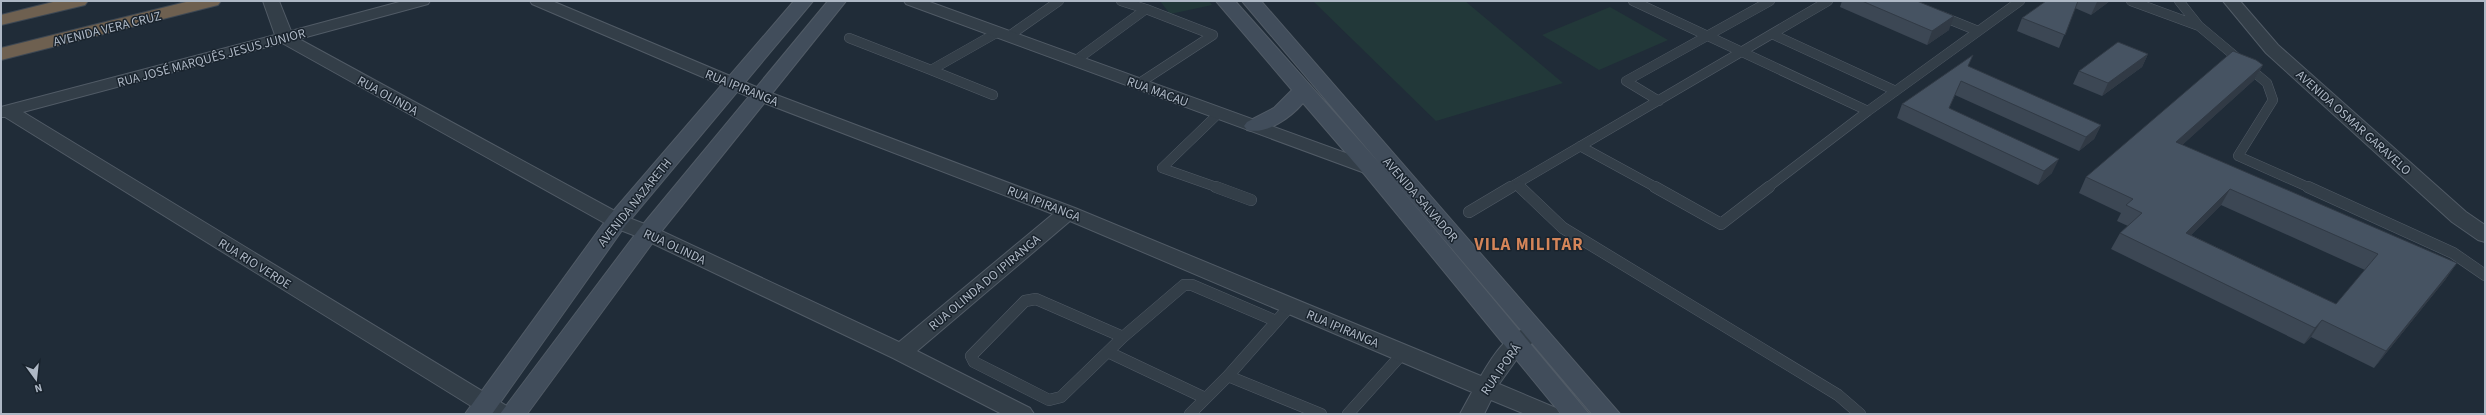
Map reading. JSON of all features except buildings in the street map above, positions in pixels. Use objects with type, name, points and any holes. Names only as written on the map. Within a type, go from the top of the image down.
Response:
[{"type":"highway","points":[[1,20],[79,1]]},
{"type":"highway","name":"AVENIDA VERA CRUZ","points":[[1,54],[212,1]]},
{"type":"street","points":[[271,1],[285,38]]},
{"type":"street","name":"RUA JOSÉ MARQUÊS JESUS JUNIOR","points":[[5,112],[422,1]]},
{"type":"street","name":"RUA IPIRANGA","points":[[538,1],[760,96],[1068,212],[1485,389],[1548,414]]},
{"type":"street","name":"AVENIDA NAZARETH","points":[[489,411],[617,221],[804,1]]},
{"type":"street","points":[[513,414],[648,233],[837,1]]},
{"type":"street","name":"RUA MACAU","points":[[912,1],[1405,181]]},
{"type":"street","name":"AVENIDA SALVADOR","points":[[1225,1],[1373,170],[1526,336],[1607,414]]},
{"type":"street","name":"AVENIDA SALVADOR","points":[[1251,1],[1405,181],[1526,336],[1576,414]]},
{"type":"street","name":"AVENIDA OSMAR GARAVELO","points":[[2231,1],[2272,49],[2459,217],[2485,235]]},
{"type":"street","name":"RUA OLINDA","points":[[285,38],[617,221],[648,233],[901,352],[1022,414]]},
{"type":"street","points":[[1254,126],[1283,112],[1292,105],[1303,89]]},
{"type":"street","name":"RUA RIO VERDE","points":[[5,112],[489,411]]},
{"type":"street","name":"RUA OLINDA DO IPIRANGA","points":[[901,352],[1068,212]]},
{"type":"street","name":"RUA IPORÁ","points":[[1472,414],[1485,389],[1526,336]]},
{"type":"lane","points":[[931,70],[1003,34],[1059,1]]},
{"type":"lane","points":[[1122,1],[1212,35],[1138,84]]},
{"type":"lane","points":[[1633,1],[1740,53],[1868,111]]},
{"type":"lane","points":[[1659,101],[1626,81],[1770,1]]},
{"type":"lane","points":[[1470,212],[1828,1]]},
{"type":"lane","points":[[1580,146],[1721,224],[1868,111],[2020,1]]},
{"type":"lane","points":[[2131,1],[2199,26]]},
{"type":"lane","points":[[2179,1],[2199,26],[2267,83],[2273,100],[2238,156],[2453,253],[2485,275]]},
{"type":"lane","points":[[1075,61],[1146,9]]},
{"type":"lane","points":[[1930,12],[1978,31]]},
{"type":"lane","points":[[1772,34],[1896,91]]},
{"type":"lane","points":[[849,38],[993,95]]},
{"type":"lane","points":[[1218,113],[1162,168],[1251,200]]},
{"type":"lane","points":[[1516,184],[1563,228],[1838,395],[1860,414]]},
{"type":"lane","points":[[1123,337],[1036,299],[1025,301],[971,356],[974,362],[1049,400],[1061,397],[1123,337],[1184,285],[1192,285],[1276,321]]},
{"type":"lane","points":[[1190,414],[1228,376],[1290,306]]},
{"type":"lane","points":[[1108,352],[1205,398]]},
{"type":"lane","points":[[1348,414],[1403,353]]},
{"type":"lane","points":[[1228,376],[1320,414]]},
{"type":"green space","points":[[1160,1],[1209,1],[1212,5],[1170,14]]},
{"type":"green space","points":[[1313,1],[1465,1],[1563,83],[1436,121]]},
{"type":"green space","points":[[1610,7],[1668,40],[1599,70],[1542,35]]},
{"type":"district","name":"VILA MILITAR","points":[[1529,244]]}]
